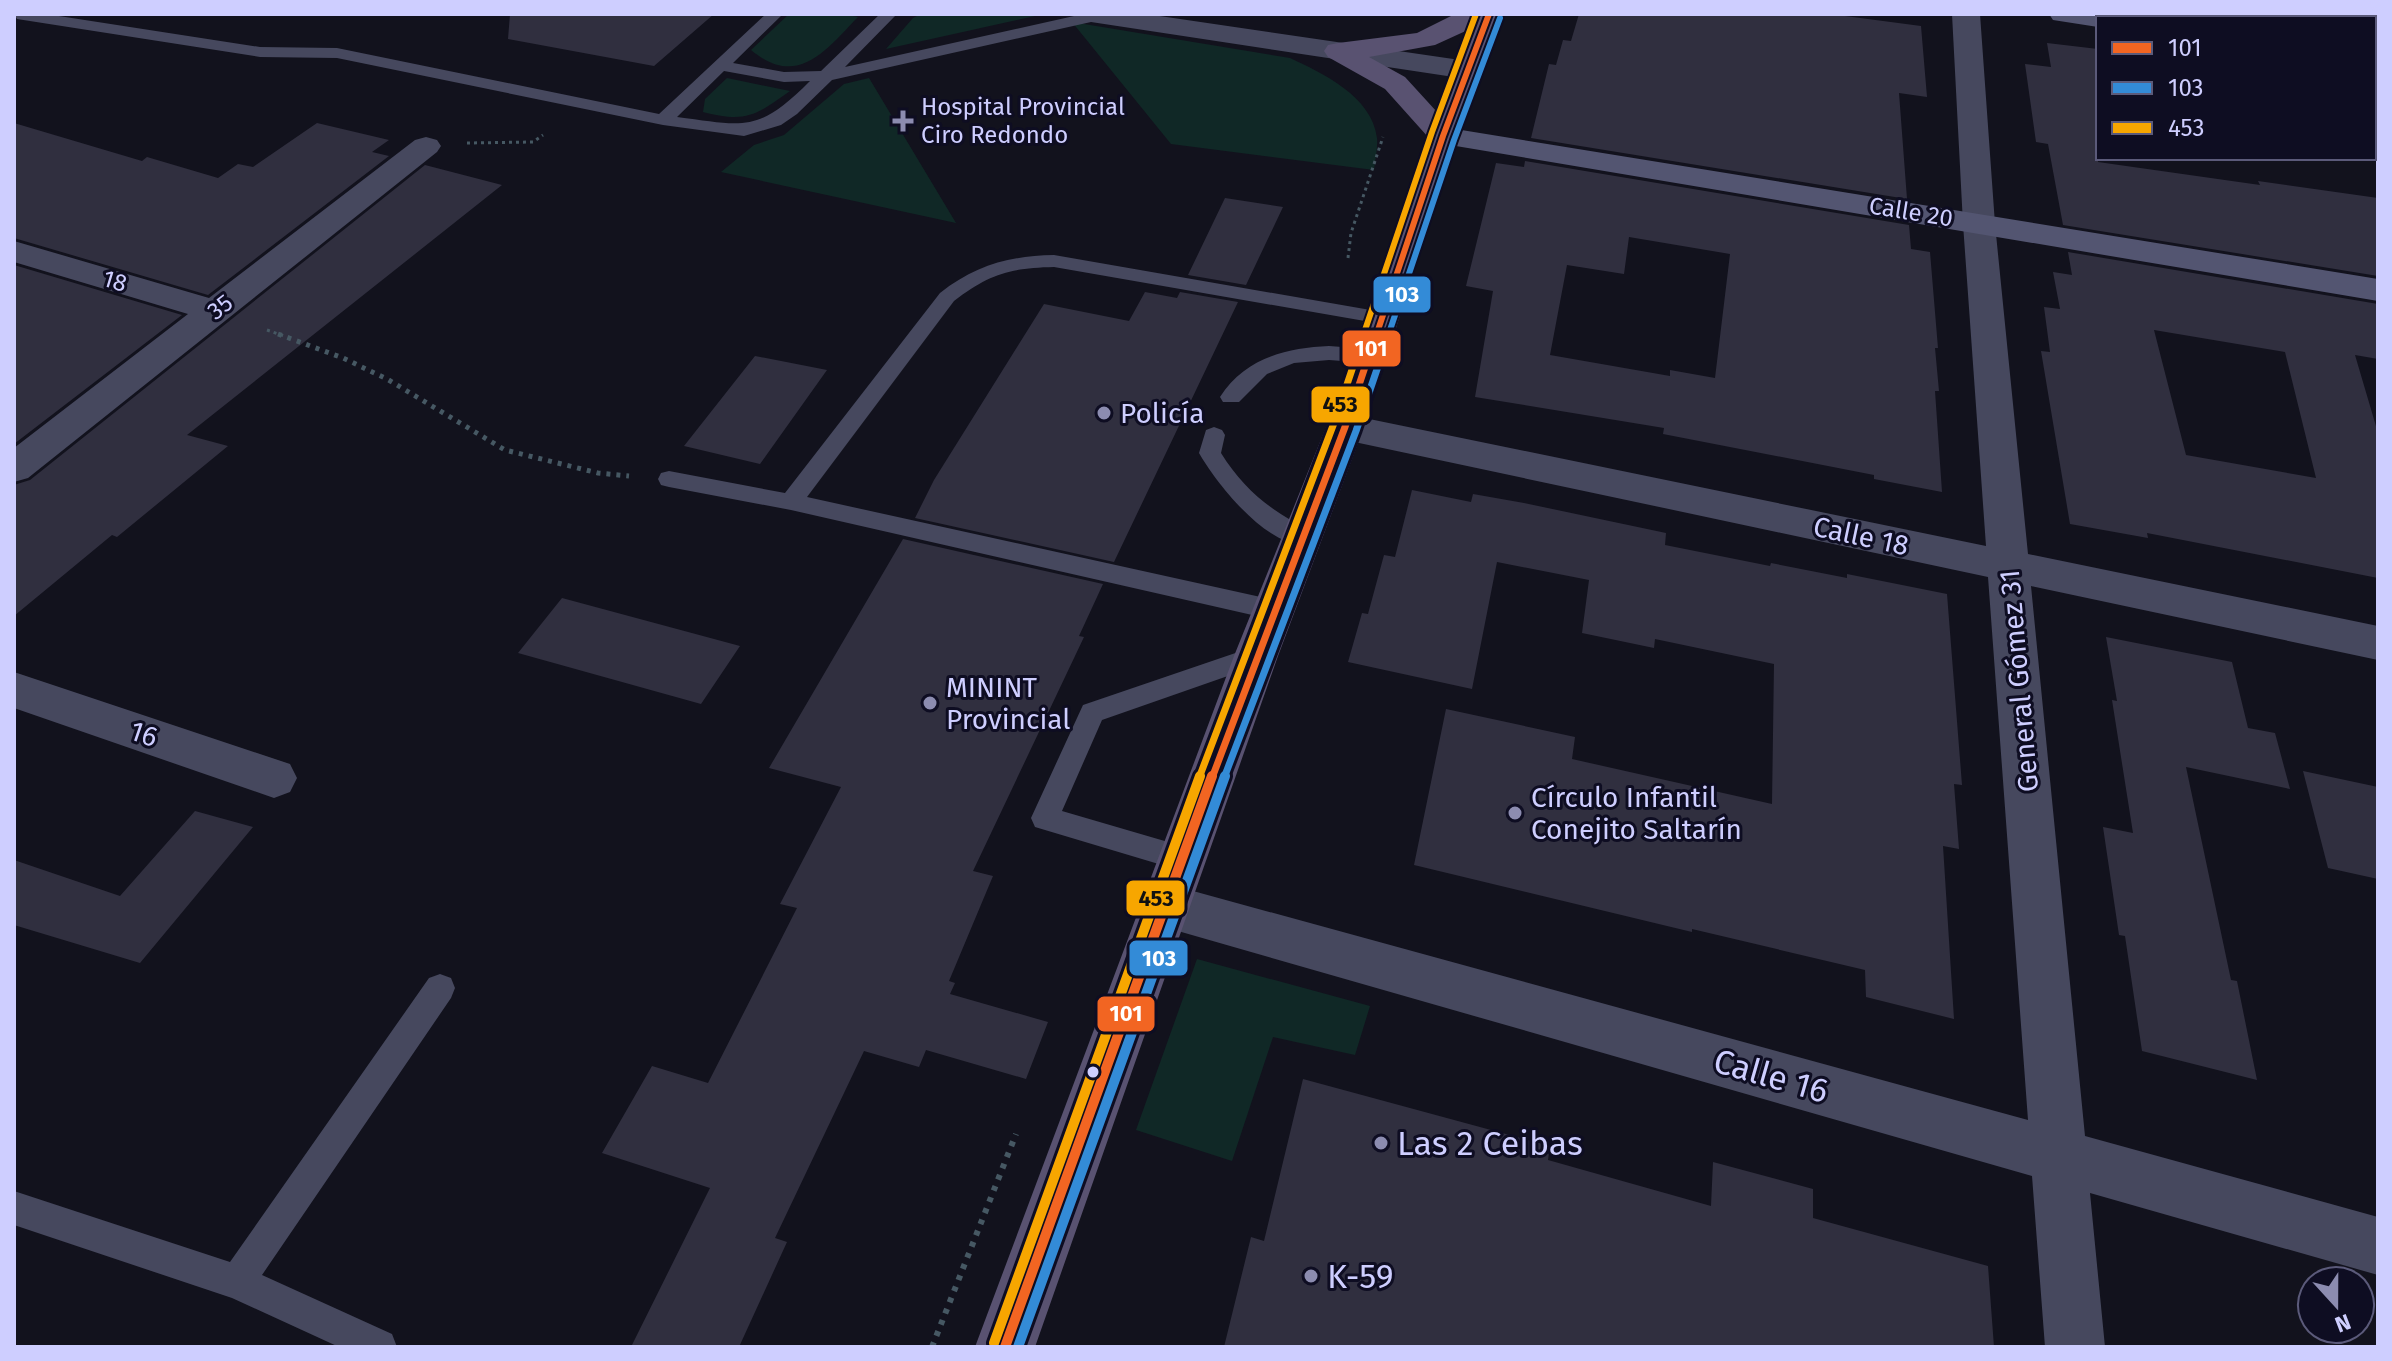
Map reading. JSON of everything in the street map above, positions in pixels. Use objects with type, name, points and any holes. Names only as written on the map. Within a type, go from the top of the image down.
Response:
[{"type":"main road","points":[[1338,51],[1421,42],[1462,23],[1473,14]]},
{"type":"main road","points":[[1005,1347],[1256,656],[1345,427],[1443,136],[1489,14]]},
{"type":"main road","points":[[1338,51],[1395,83],[1443,136]]},
{"type":"street","name":"General Gómez 31","points":[[1966,14],[1979,224],[2075,1347]]},
{"type":"street","points":[[2063,14],[2096,19]]},
{"type":"street","points":[[1096,15],[1467,70]]},
{"type":"street","name":"Calle 20","points":[[1443,136],[2378,290]]},
{"type":"street","name":"35","points":[[14,468],[426,146]]},
{"type":"street","name":"18","points":[[14,251],[215,311]]},
{"type":"street","name":"Calle 18","points":[[1345,427],[2378,643]]},
{"type":"street","name":"16","points":[[14,690],[274,778]]},
{"type":"street","name":"Calle 16","points":[[1173,881],[2057,1157],[2378,1246]]},
{"type":"lane","points":[[17,14],[230,48],[337,53],[663,120],[744,131],[775,121],[791,110],[889,14]]},
{"type":"lane","points":[[663,120],[775,14]]},
{"type":"lane","points":[[719,65],[784,77],[825,76],[1096,15]]},
{"type":"lane","points":[[791,502],[947,297],[976,273],[1011,262],[1054,261],[1376,337]]},
{"type":"lane","points":[[1231,397],[1244,379],[1263,366],[1303,353],[1326,351],[1376,337]]},
{"type":"lane","points":[[1214,435],[1210,453],[1227,483],[1265,520],[1304,537]]},
{"type":"lane","points":[[669,479],[791,502],[1274,610]]},
{"type":"lane","points":[[1173,881],[1045,818],[1092,713],[1256,656]]},
{"type":"lane","points":[[237,1282],[440,988]]},
{"type":"lane","points":[[14,1208],[237,1282],[379,1347]]},
{"type":"path","points":[[426,146],[533,142],[585,104]]},
{"type":"path","points":[[215,311],[343,358],[387,379],[505,450],[598,473],[669,479]]},
{"type":"green space","points":[[789,14],[858,17],[822,52],[797,65],[783,66],[751,50]]},
{"type":"green space","points":[[921,14],[1035,16],[886,49],[913,18]]},
{"type":"green space","points":[[1072,22],[1290,58],[1303,64],[1344,88],[1366,110],[1377,138],[1374,170],[1171,144]]},
{"type":"green space","points":[[727,78],[790,91],[750,115],[730,117],[703,112],[705,99]]},
{"type":"green space","points":[[869,78],[956,223],[721,172],[754,145],[784,135],[844,84]]},
{"type":"green space","points":[[1197,959],[1370,1006],[1355,1055],[1273,1037],[1232,1161],[1136,1130]]},
{"type":"building","points":[[510,14],[714,14],[654,66],[508,39]]},
{"type":"building","points":[[1579,14],[1830,14],[1921,26],[1927,97],[1899,93],[1907,199],[1531,138],[1549,64],[1556,65],[1563,40],[1571,41]]},
{"type":"building","points":[[2047,43],[2096,49],[2098,162],[2378,198],[2378,276],[2063,225],[2048,144],[2036,142],[2025,64],[2051,67]]},
{"type":"building","points":[[14,123],[142,161],[147,157],[218,178],[238,164],[253,167],[317,123],[389,140],[372,152],[389,156],[208,295],[14,238]]},
{"type":"building","points":[[1525,161],[1909,225],[1911,249],[1930,252],[1938,348],[1935,348],[1939,391],[1935,391],[1942,492],[1874,479],[1874,475],[1663,434],[1664,428],[1475,397],[1493,291],[1466,286],[1496,163],[1524,167]],"holes":[[[1629,237],[1730,254],[1715,378],[1670,370],[1670,376],[1550,355],[1567,265],[1624,274]]]},
{"type":"building","points":[[425,165],[502,185],[187,435],[228,446],[117,537],[112,535],[14,616],[14,485],[30,480]]},
{"type":"building","points":[[1225,198],[1283,207],[1246,285],[1188,275]]},
{"type":"building","points":[[2068,252],[2378,304],[2378,359],[2355,355],[2378,433],[2378,578],[2147,533],[2148,538],[2070,524],[2041,351],[2050,352],[2044,307],[2060,309],[2053,272],[2072,275]],"holes":[[[2154,330],[2285,352],[2316,478],[2186,455]]]},
{"type":"building","points":[[14,265],[182,315],[14,444]]},
{"type":"building","name":"Policía","points":[[1145,292],[1177,298],[1180,292],[1238,302],[1114,562],[915,518],[934,480],[1044,304],[1129,321]]},
{"type":"building","points":[[755,356],[827,370],[760,464],[684,446]]},
{"type":"building","points":[[1412,490],[1471,502],[1473,494],[1524,503],[1666,533],[1665,545],[1770,566],[1771,563],[1847,578],[1847,574],[1947,594],[1962,785],[1954,784],[1959,849],[1943,846],[1954,1019],[1866,997],[1865,970],[1414,865],[1446,709],[1575,737],[1572,759],[1772,804],[1774,664],[1655,639],[1654,648],[1582,633],[1589,580],[1497,562],[1472,689],[1348,662],[1362,613],[1368,614],[1384,555],[1395,557]]},
{"type":"building","points":[[903,539],[1103,584],[1079,636],[1084,637],[973,871],[993,876],[949,981],[955,983],[950,994],[1048,1022],[1026,1079],[926,1050],[919,1067],[864,1051],[775,1238],[787,1242],[739,1347],[631,1347],[710,1188],[602,1153],[652,1066],[708,1083],[797,908],[780,904],[841,787],[769,768]]},
{"type":"building","points":[[562,598],[740,646],[701,704],[518,653]]},
{"type":"building","points":[[2106,637],[2232,662],[2248,728],[2275,733],[2290,789],[2186,767],[2231,980],[2237,981],[2257,1080],[2142,1051],[2125,936],[2119,935],[2103,827],[2133,833],[2112,700],[2117,701]]},
{"type":"building","points":[[2303,771],[2378,787],[2378,879],[2328,868]]},
{"type":"building","points":[[195,811],[253,827],[140,963],[14,925],[14,860],[120,896]]},
{"type":"building","points":[[1303,1079],[1550,1146],[1548,1160],[1711,1206],[1713,1162],[1813,1189],[1813,1218],[1988,1266],[1994,1347],[1224,1347],[1251,1237],[1264,1241]]},
{"type":"transit line","name":"453","points":[[994,1343],[1245,652],[1334,423],[1432,132],[1476,14]]},
{"type":"transit line","name":"101","points":[[1005,1347],[1256,656],[1345,427],[1443,136],[1489,14]]},
{"type":"transit line","name":"103","points":[[1018,1347],[1267,660],[1356,431],[1454,140],[1500,18]]},
{"type":"place","name":"Hospital Provincial Ciro Redondo","points":[[903,121]]},
{"type":"place","name":"Policía","points":[[1104,413]]},
{"type":"place","name":"MININT Provincial","points":[[930,703]]},
{"type":"place","name":"Círculo Infantil Conejito Saltarín","points":[[1515,813]]},
{"type":"place","name":"Las 2 Ceibas","points":[[1381,1143]]},
{"type":"place","name":"K-59","points":[[1311,1276]]}]
